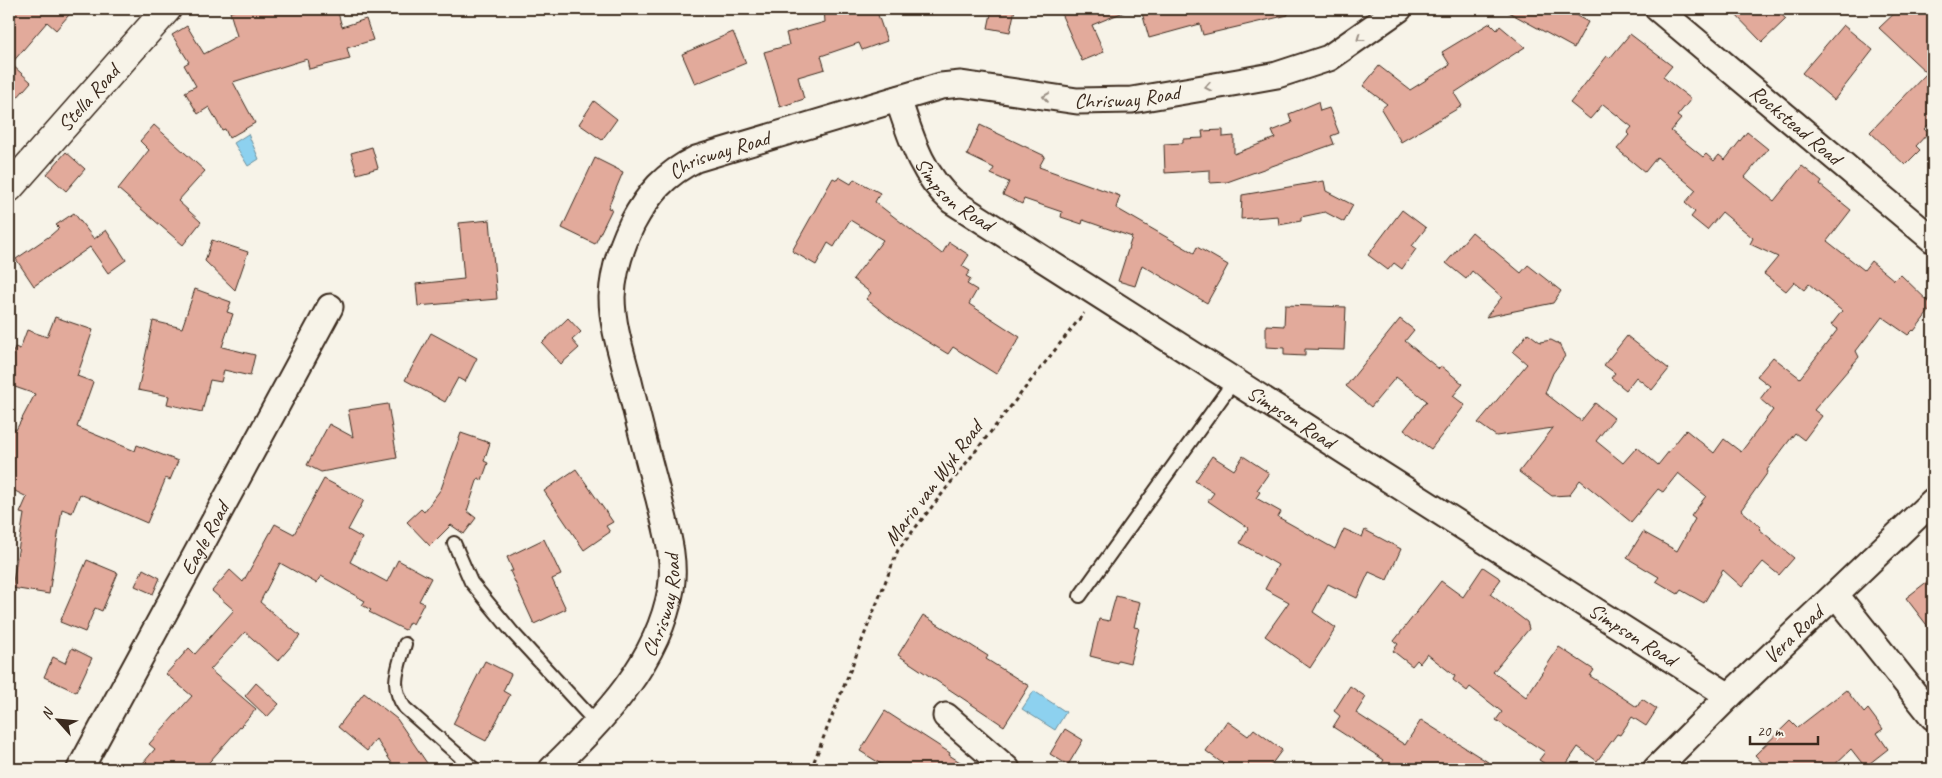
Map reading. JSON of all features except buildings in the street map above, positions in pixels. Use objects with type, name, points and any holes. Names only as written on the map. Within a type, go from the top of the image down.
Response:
[{"type":"main road","name":"Stella Road","points":[[9,188],[167,9]]},
{"type":"street","name":"Chrisway Road","points":[[552,769],[597,724],[631,680],[655,635],[666,609],[672,567],[671,548],[614,321],[612,298],[614,274],[629,231],[650,193],[677,168],[696,158],[941,86],[960,84],[1077,102],[1132,100],[1277,75],[1329,58],[1400,9]]},
{"type":"street","name":"Rockstead Road","points":[[1658,9],[1933,240]]},
{"type":"street","name":"Simpson Road","points":[[898,99],[916,153],[927,174],[940,191],[952,201],[1729,696]]},
{"type":"street","name":"Eagle Road","points":[[80,769],[330,307]]},
{"type":"street","name":"Vera Road","points":[[1656,769],[1729,696],[1933,502]]},
{"type":"street","points":[[1836,595],[1933,717]]},
{"type":"street","points":[[946,716],[1007,769]]},
{"type":"lane","points":[[1080,596],[1234,381]]},
{"type":"lane","points":[[454,543],[471,582],[513,632],[597,724]]},
{"type":"lane","points":[[404,644],[396,680],[396,696],[404,708],[474,769]]},
{"type":"path","name":"Mario van Wyk Road","points":[[811,769],[898,550],[1099,294]]},
{"type":"water","points":[[248,134],[259,159],[248,166],[234,143]]},
{"type":"water","points":[[1034,691],[1066,712],[1055,730],[1022,709]]}]
